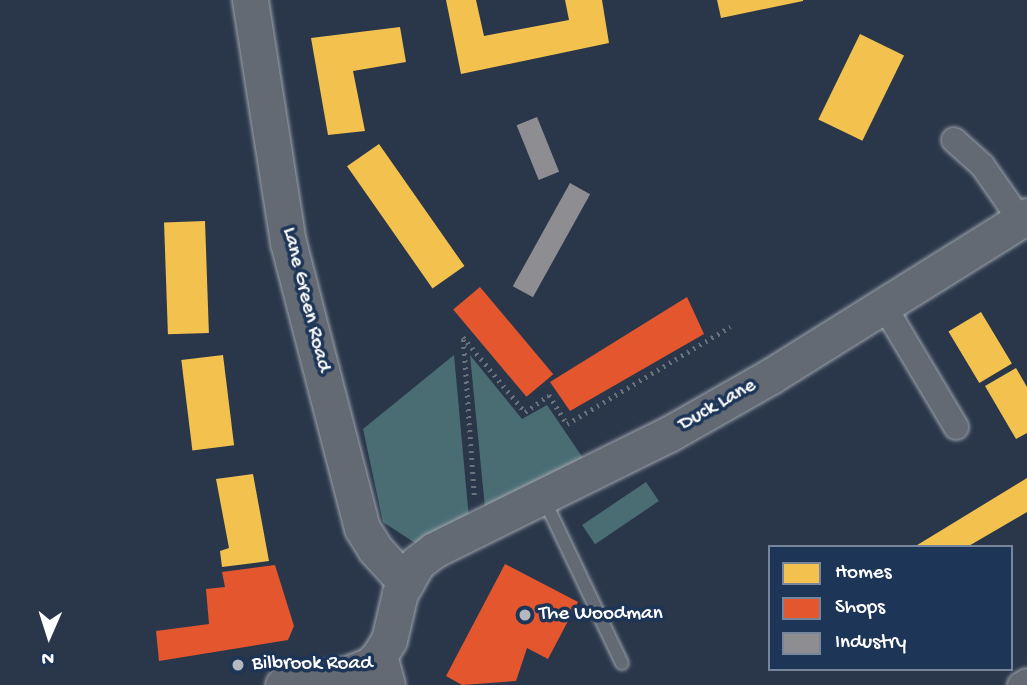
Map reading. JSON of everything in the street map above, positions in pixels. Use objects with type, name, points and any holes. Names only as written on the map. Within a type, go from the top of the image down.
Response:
[{"type":"street","name":"Lane Green Road","points":[[250,0],[288,242],[355,504],[362,528],[375,549],[406,583]]},
{"type":"street","points":[[954,140],[982,164],[1024,219]]},
{"type":"street","name":"Duck Lane","points":[[406,583],[417,563],[434,550],[669,435],[1024,219]]},
{"type":"street","points":[[884,306],[956,427]]},
{"type":"street","points":[[283,685],[347,674],[370,665],[383,671],[396,606],[406,583]]},
{"type":"street","points":[[1020,685],[1027,681]]},
{"type":"lane","points":[[542,497],[622,663]]},
{"type":"path","points":[[475,503],[463,337],[526,412],[550,396],[567,424],[730,327]]},
{"type":"green space","points":[[454,355],[469,519],[418,545],[383,522],[363,429]]},
{"type":"green space","points":[[470,355],[522,419],[547,405],[585,461],[486,518]]},
{"type":"green space","points":[[646,482],[659,501],[595,544],[582,525]]},
{"type":"building: Homes","points":[[446,0],[476,0],[484,36],[569,20],[565,0],[602,0],[609,43],[461,74]]},
{"type":"building: Homes","points":[[717,0],[803,0],[803,1],[721,18]]},
{"type":"building: Homes","points":[[400,27],[406,62],[353,71],[365,131],[328,135],[311,38]]},
{"type":"building: Homes","points":[[860,34],[904,55],[862,141],[818,119]]},
{"type":"building: Homes","points":[[379,144],[464,266],[433,288],[347,166]]},
{"type":"building: Homes","points":[[205,221],[209,333],[168,334],[164,222]]},
{"type":"building: Homes","points":[[981,312],[1012,363],[979,383],[948,332]]},
{"type":"building: Homes","points":[[223,355],[234,445],[192,450],[181,360]]},
{"type":"building: Homes","points":[[1016,368],[1027,387],[1027,433],[1016,439],[985,386]]},
{"type":"building: Homes","points":[[253,474],[269,561],[222,567],[220,551],[229,548],[216,479]]},
{"type":"building: Homes","points":[[1027,478],[1027,512],[970,545],[917,545]]},
{"type":"building: Shops","points":[[480,287],[553,374],[526,397],[453,309]]},
{"type":"building: Shops","points":[[687,297],[704,334],[570,411],[550,382]]},
{"type":"building: Shops","name":"The Woodman","points":[[505,564],[578,602],[548,659],[527,648],[516,681],[462,685],[446,676]]},
{"type":"building: Shops","points":[[275,565],[294,626],[288,640],[159,661],[156,631],[209,624],[206,589],[225,587],[222,572]]},
{"type":"building: Industry","points":[[537,117],[559,172],[539,180],[517,125]]},
{"type":"building: Industry","points":[[570,183],[590,194],[533,297],[513,286]]},
{"type":"place","name":"The Woodman","points":[[525,615]]},
{"type":"place","name":"Bilbrook Road","points":[[238,665]]}]
